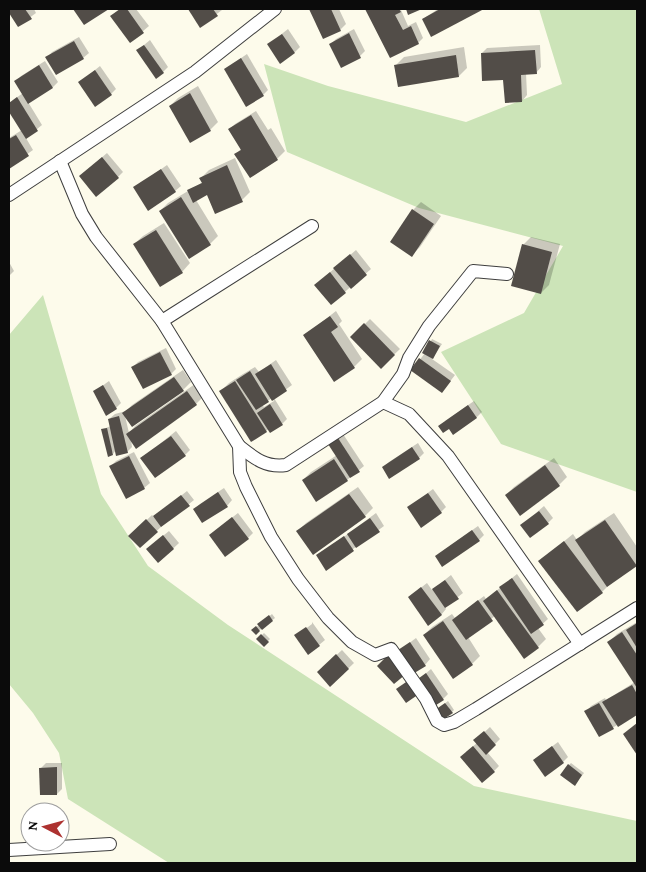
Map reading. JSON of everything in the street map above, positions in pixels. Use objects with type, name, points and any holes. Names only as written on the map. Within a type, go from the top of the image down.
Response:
[{"type":"street","points":[[9,195],[195,72],[275,9]]},
{"type":"street","points":[[60,161],[82,214],[96,237],[162,321],[239,446],[254,459],[276,467],[286,465],[383,402],[402,374],[417,344],[473,271],[507,274]]},
{"type":"street","points":[[162,321],[312,226]]},
{"type":"street","points":[[383,402],[409,414],[448,456],[580,644]]},
{"type":"street","points":[[239,446],[240,472],[246,487],[271,537],[298,579],[328,618],[352,642],[375,655],[391,649],[426,699],[437,721],[444,725],[454,722],[637,608]]},
{"type":"street","points":[[9,850],[110,844]]},
{"type":"green space","points":[[539,9],[637,9],[637,492],[501,444],[441,352],[524,313],[563,246],[419,208],[287,152],[264,64],[328,86],[466,122],[562,84]]},
{"type":"green space","points":[[43,295],[101,494],[148,566],[228,625],[474,786],[637,821],[637,863],[169,863],[68,799],[59,753],[33,713],[9,684],[9,335]]},
{"type":"building","points":[[9,9],[25,9],[32,19],[18,27],[9,13]]},
{"type":"building","points":[[73,9],[109,9],[84,25]]},
{"type":"building","points":[[120,9],[127,9],[144,33],[130,43],[110,16]]},
{"type":"building","points":[[188,9],[213,9],[218,16],[200,28]]},
{"type":"building","points":[[309,9],[331,9],[341,31],[323,39]]},
{"type":"building","points":[[365,9],[399,9],[401,12],[395,15],[403,30],[411,26],[419,44],[390,58]]},
{"type":"building","points":[[406,9],[422,9],[408,15]]},
{"type":"building","points":[[440,9],[484,9],[431,37],[422,19]]},
{"type":"building","points":[[349,33],[361,58],[341,68],[329,44]]},
{"type":"building","points":[[282,34],[295,53],[280,64],[267,44]]},
{"type":"building","points":[[74,41],[84,59],[56,75],[45,57]]},
{"type":"building","points":[[144,45],[164,73],[156,79],[136,50]]},
{"type":"building","points":[[535,50],[537,74],[521,75],[522,102],[505,103],[503,80],[482,81],[481,53]]},
{"type":"building","points":[[456,55],[459,77],[398,87],[394,65]]},
{"type":"building","points":[[241,58],[264,96],[246,107],[224,69]]},
{"type":"building","points":[[39,65],[53,88],[28,104],[14,81]]},
{"type":"building","points":[[95,70],[112,95],[95,107],[78,82]]},
{"type":"building","points":[[190,93],[211,131],[190,143],[169,106]]},
{"type":"building","points":[[17,97],[38,131],[26,139],[9,112],[9,103]]},
{"type":"building","points":[[251,115],[278,160],[250,178],[234,154],[241,150],[228,129]]},
{"type":"building","points":[[16,135],[29,156],[9,169],[9,139]]},
{"type":"building","points":[[102,157],[119,178],[96,197],[79,176]]},
{"type":"building","points":[[227,165],[243,202],[215,214],[207,195],[193,203],[187,190],[202,183],[199,178]]},
{"type":"building","points":[[161,169],[176,192],[148,211],[133,187]]},
{"type":"building","points":[[181,197],[211,245],[189,259],[159,211]]},
{"type":"building","points":[[412,209],[434,224],[412,257],[390,242]]},
{"type":"building","points":[[156,230],[183,273],[160,287],[133,244]]},
{"type":"building","points":[[522,244],[552,252],[541,294],[511,286]]},
{"type":"building","points":[[350,254],[367,275],[351,289],[333,268]]},
{"type":"building","points":[[330,272],[346,293],[331,305],[314,285]]},
{"type":"building","points":[[330,316],[338,327],[331,332],[355,368],[334,382],[303,335]]},
{"type":"building","points":[[364,323],[395,355],[381,369],[350,337]]},
{"type":"building","points":[[429,340],[440,346],[433,359],[422,353]]},
{"type":"building","points":[[160,352],[172,375],[143,389],[131,367]]},
{"type":"building","points":[[419,358],[451,381],[442,393],[410,370]]},
{"type":"building","points":[[271,364],[287,391],[272,401],[255,374]]},
{"type":"building","points":[[250,371],[269,402],[256,410],[236,380]]},
{"type":"building","points":[[174,377],[184,391],[132,427],[122,413]]},
{"type":"building","points":[[235,381],[267,432],[251,442],[219,391]]},
{"type":"building","points":[[103,385],[117,409],[106,416],[93,391]]},
{"type":"building","points":[[187,391],[197,405],[136,449],[126,434]]},
{"type":"building","points":[[270,404],[283,425],[270,433],[257,413]]},
{"type":"building","points":[[468,405],[477,418],[453,435],[449,429],[443,433],[438,426]]},
{"type":"building","points":[[119,416],[128,453],[116,456],[108,419]]},
{"type":"building","points":[[107,428],[113,455],[108,457],[101,429]]},
{"type":"building","points":[[171,436],[186,456],[155,478],[140,458]]},
{"type":"building","points":[[338,438],[360,472],[350,478],[328,444]]},
{"type":"building","points":[[412,447],[420,459],[389,479],[382,467]]},
{"type":"building","points":[[129,456],[145,489],[126,499],[109,466]]},
{"type":"building","points":[[334,459],[348,481],[316,502],[302,480]]},
{"type":"building","points":[[545,465],[560,486],[520,516],[505,495]]},
{"type":"building","points":[[218,492],[228,507],[202,523],[193,509]]},
{"type":"building","points":[[428,493],[442,513],[421,528],[407,507]]},
{"type":"building","points":[[349,494],[366,517],[313,555],[296,531]]},
{"type":"building","points":[[181,495],[190,506],[161,527],[153,516]]},
{"type":"building","points":[[539,511],[549,524],[530,538],[520,525]]},
{"type":"building","points":[[232,517],[249,539],[225,557],[209,535]]},
{"type":"building","points":[[370,518],[380,532],[356,548],[347,534]]},
{"type":"building","points":[[146,519],[158,532],[140,548],[128,536]]},
{"type":"building","points":[[605,520],[637,566],[607,587],[575,540]]},
{"type":"building","points":[[472,530],[480,541],[442,567],[435,556]]},
{"type":"building","points":[[163,535],[174,549],[158,563],[146,549]]},
{"type":"building","points":[[344,536],[354,551],[326,571],[316,555]]},
{"type":"building","points":[[564,541],[603,593],[577,612],[538,561]]},
{"type":"building","points":[[512,578],[544,625],[531,634],[499,587]]},
{"type":"building","points":[[445,580],[459,599],[445,608],[432,589]]},
{"type":"building","points":[[421,587],[442,615],[428,626],[408,597]]},
{"type":"building","points":[[497,590],[539,648],[524,659],[483,601]]},
{"type":"building","points":[[478,600],[493,621],[466,640],[452,620]]},
{"type":"building","points":[[269,615],[273,621],[262,630],[257,624]]},
{"type":"building","points":[[443,621],[473,665],[453,679],[423,635]]},
{"type":"building","points":[[637,623],[637,648],[626,630]]},
{"type":"building","points":[[256,626],[260,631],[256,635],[251,630]]},
{"type":"building","points":[[306,627],[320,646],[308,655],[294,635]]},
{"type":"building","points":[[622,632],[637,655],[637,688],[607,642]]},
{"type":"building","points":[[261,634],[269,642],[264,647],[256,639]]},
{"type":"building","points":[[410,642],[426,666],[411,675],[395,652]]},
{"type":"building","points":[[336,654],[349,669],[330,687],[317,672]]},
{"type":"building","points":[[388,655],[406,674],[394,684],[377,666]]},
{"type":"building","points":[[426,673],[444,700],[433,707],[415,681]]},
{"type":"building","points":[[409,680],[419,694],[406,703],[396,689]]},
{"type":"building","points":[[632,685],[637,694],[637,715],[618,727],[602,702]]},
{"type":"building","points":[[445,703],[453,713],[442,720],[435,710]]},
{"type":"building","points":[[599,703],[614,729],[599,737],[584,711]]},
{"type":"building","points":[[637,723],[637,755],[623,734]]},
{"type":"building","points":[[484,731],[496,745],[486,755],[473,740]]},
{"type":"building","points":[[473,746],[495,772],[482,783],[460,757]]},
{"type":"building","points":[[552,746],[564,763],[545,777],[533,760]]},
{"type":"building","points":[[568,764],[582,775],[575,786],[560,775]]},
{"type":"building","points":[[57,767],[57,795],[40,795],[39,768]]}]
